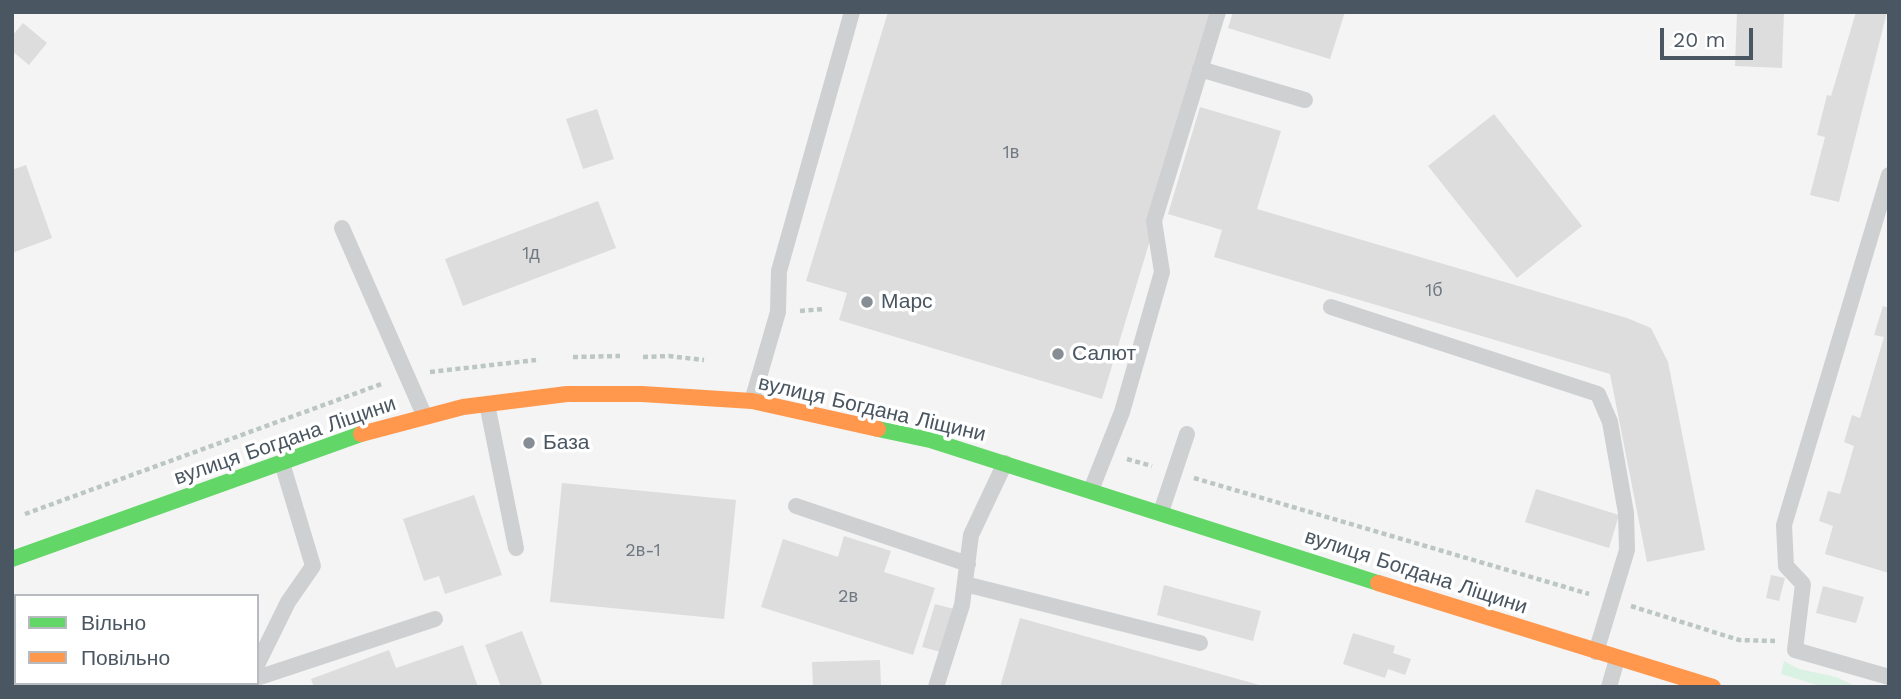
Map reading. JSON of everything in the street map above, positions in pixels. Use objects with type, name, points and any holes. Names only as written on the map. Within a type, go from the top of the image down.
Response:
[{"type":"main road","name":"вулиця Богдана Ліщини","points":[[12,559],[364,433],[463,407],[579,394],[642,394],[752,401],[930,440],[1713,687]]},
{"type":"lane","points":[[752,401],[778,312],[779,271],[852,12]]},
{"type":"lane","points":[[1091,490],[1122,412],[1162,272],[1154,221],[1218,12]]},
{"type":"lane","points":[[1200,69],[1305,100]]},
{"type":"lane","points":[[1889,175],[1784,524],[1786,566],[1803,584],[1794,650],[1889,677]]},
{"type":"lane","points":[[342,228],[425,417]]},
{"type":"lane","points":[[1331,307],[1598,394],[1609,422],[1626,513],[1627,550],[1596,652]]},
{"type":"lane","points":[[487,404],[516,548]]},
{"type":"lane","points":[[1161,512],[1187,434]]},
{"type":"lane","points":[[259,661],[288,602],[313,566],[282,463]]},
{"type":"lane","points":[[936,687],[962,605],[971,535],[1006,463]]},
{"type":"lane","points":[[796,506],[968,564]]},
{"type":"lane","points":[[965,584],[1200,643]]},
{"type":"lane","points":[[259,677],[435,619]]},
{"type":"lane","points":[[1609,687],[1618,658]]},
{"type":"path","points":[[1106,452],[1612,600],[1739,640],[1778,642],[1794,650]]},
{"type":"green space","points":[[1784,661],[1799,669],[1836,677],[1857,687],[1823,687],[1781,674]]},
{"type":"building","points":[[888,12],[1219,12],[1102,399],[839,320],[847,293],[806,281]]},
{"type":"building","points":[[1233,12],[1345,12],[1330,59],[1228,28]]},
{"type":"building","points":[[1737,12],[1784,12],[1782,68],[1735,66]]},
{"type":"building","points":[[1856,12],[1887,12],[1839,202],[1810,195],[1825,137],[1817,135],[1827,95],[1831,96]]},
{"type":"building","points":[[23,23],[47,43],[29,65],[12,51],[12,36]]},
{"type":"building","points":[[1200,107],[1281,131],[1257,209],[1627,318],[1651,328],[1668,362],[1705,550],[1647,562],[1610,374],[1214,257],[1222,230],[1168,214]]},
{"type":"building","points":[[597,109],[614,159],[583,169],[566,119]]},
{"type":"building","points":[[1494,114],[1582,226],[1517,278],[1428,166]]},
{"type":"building","points":[[26,165],[52,238],[12,253],[12,170]]},
{"type":"building","points":[[598,201],[616,248],[463,306],[445,259]]},
{"type":"building","points":[[1883,306],[1889,308],[1889,573],[1825,554],[1833,526],[1819,521],[1828,491],[1840,494],[1854,446],[1844,442],[1852,415],[1860,418],[1884,337],[1874,335]]},
{"type":"building","points":[[562,483],[736,500],[724,619],[550,602]]},
{"type":"building","points":[[1536,489],[1619,515],[1609,548],[1525,522]]},
{"type":"building","points":[[474,495],[502,575],[445,594],[439,576],[424,581],[403,519]]},
{"type":"building","points":[[844,536],[891,551],[884,572],[935,588],[913,655],[761,607],[783,539],[838,557]]},
{"type":"building","points":[[1771,575],[1785,578],[1779,601],[1766,598]]},
{"type":"building","points":[[1164,585],[1261,611],[1253,641],[1157,615]]},
{"type":"building","points":[[1823,586],[1864,597],[1856,623],[1816,613]]},
{"type":"building","points":[[935,604],[954,609],[941,652],[922,647]]},
{"type":"building","points":[[1020,618],[1263,686],[1263,687],[1000,687]]},
{"type":"building","points":[[12,622],[14,622],[12,663]]},
{"type":"building","points":[[522,631],[542,683],[540,687],[501,687],[485,645]]},
{"type":"building","points":[[1353,633],[1395,646],[1393,653],[1411,659],[1405,675],[1388,669],[1385,678],[1343,664]]},
{"type":"building","points":[[463,645],[478,687],[314,687],[311,679],[389,650],[396,668]]},
{"type":"building","points":[[880,660],[881,687],[813,687],[812,662]]},
{"type":"traffic: fast","points":[[878,429],[930,440],[1378,583]]},
{"type":"traffic: fast","points":[[12,559],[361,434]]},
{"type":"traffic: slow","points":[[361,434],[463,407],[567,394],[642,394],[752,401],[878,429]]},
{"type":"traffic: slow","points":[[1378,583],[1713,687]]},
{"type":"place","name":"Марс","points":[[867,302]]},
{"type":"place","name":"Салют","points":[[1058,354]]},
{"type":"place","name":"База","points":[[529,443]]}]
